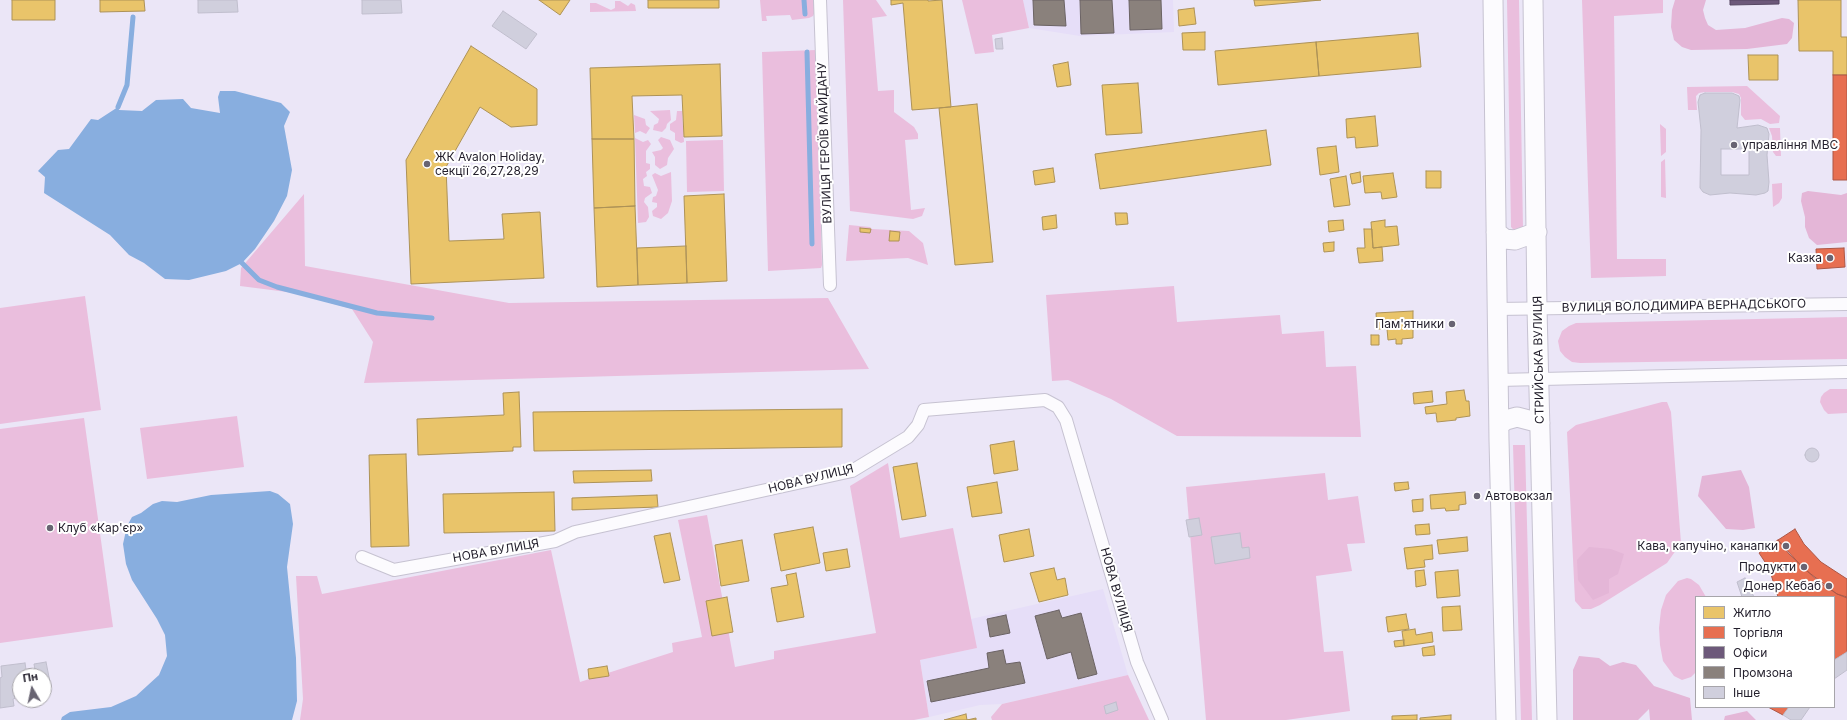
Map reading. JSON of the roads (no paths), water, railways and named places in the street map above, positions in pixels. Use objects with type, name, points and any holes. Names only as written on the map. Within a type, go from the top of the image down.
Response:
[{"type":"main road","points":[[1493,0],[1498,380],[1506,720]]},
{"type":"main road","name":"СТРИЙСЬКА ВУЛИЦЯ","points":[[1533,0],[1537,308],[1547,720]]},
{"type":"main road","points":[[1496,232],[1505,239],[1516,240],[1537,232]]},
{"type":"main road","points":[[1499,425],[1506,420],[1517,417],[1540,423]]},
{"type":"street","name":"ВУЛИЦЯ ГЕРОЇВ МАЙДАНУ","points":[[820,0],[830,286]]},
{"type":"street","name":"ВУЛИЦЯ ВОЛОДИМИРА ВЕРНАДСЬКОГО","points":[[1497,309],[1847,304]]},
{"type":"street","points":[[1498,380],[1847,372]]},
{"type":"street","name":"НОВА ВУЛИЦЯ","points":[[362,557],[394,570],[555,540],[575,532],[852,471],[908,437],[918,425],[924,410],[1045,400],[1058,407],[1066,420],[1137,662],[1162,720]]},
{"type":"water","points":[[220,91],[235,91],[281,103],[290,112],[284,126],[292,170],[287,196],[274,221],[255,249],[242,263],[226,271],[189,280],[165,279],[144,263],[129,255],[110,235],[44,193],[45,177],[38,171],[58,150],[69,149],[91,119],[98,120],[118,107],[119,110],[142,111],[156,100],[183,99],[191,108],[220,113],[218,97]]},
{"type":"water","points":[[270,491],[278,494],[290,504],[293,524],[287,567],[296,658],[297,701],[292,720],[61,720],[62,717],[70,712],[111,707],[136,696],[159,675],[167,656],[165,635],[157,619],[132,580],[126,564],[123,544],[127,526],[132,517],[141,513],[153,504],[162,501],[177,502],[211,495]]},
{"type":"waterway","points":[[804,0],[805,14]]},
{"type":"waterway","points":[[118,107],[127,85],[133,17]]},
{"type":"waterway","points":[[807,52],[812,244]]},
{"type":"waterway","points":[[242,263],[259,280],[277,287],[377,313],[432,318]]},
{"type":"place","name":"управління МВС","points":[[1734,145]]},
{"type":"place","name":"ЖК Avalon Holiday, секції 26,27,28,29","points":[[427,164]]},
{"type":"place","name":"Казка","points":[[1830,258]]},
{"type":"place","name":"Пам'ятники","points":[[1452,324]]},
{"type":"place","name":"Автовокзал","points":[[1477,496]]},
{"type":"place","name":"Клуб «Кар'єр»","points":[[50,528]]},
{"type":"place","name":"Кава, капучіно, канапки","points":[[1786,546]]},
{"type":"place","name":"Продукти","points":[[1804,567]]},
{"type":"place","name":"Донер Кебаб","points":[[1829,586]]}]
